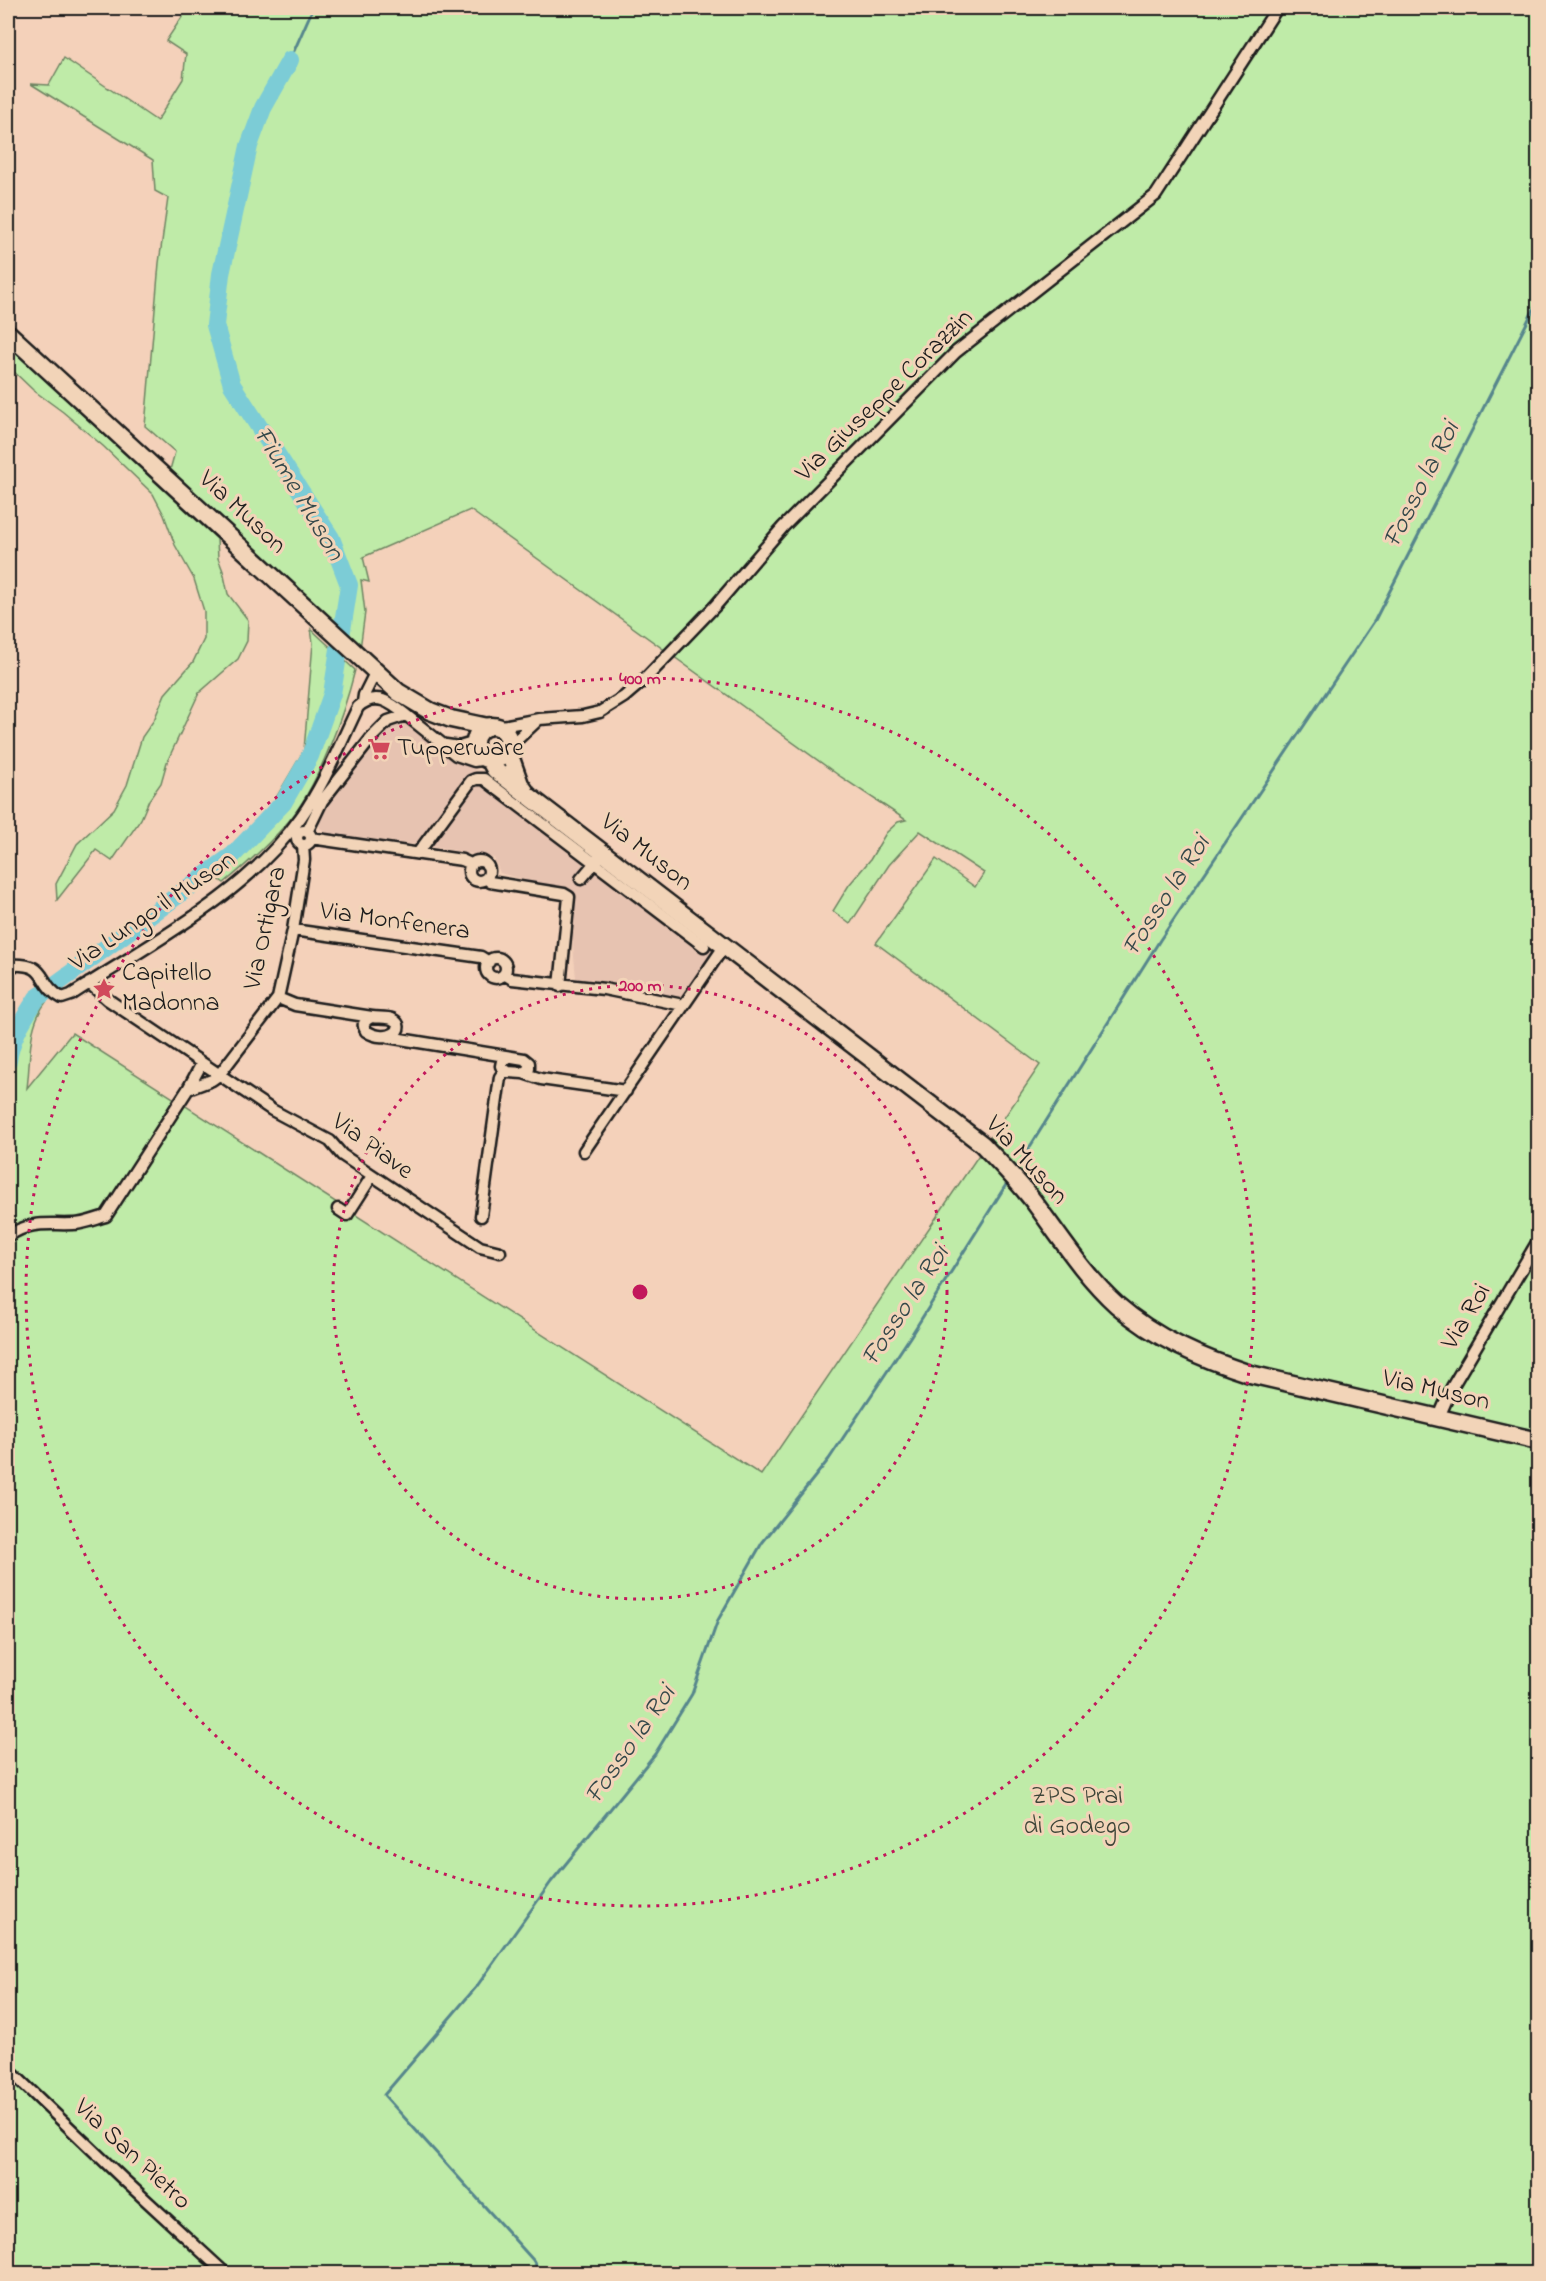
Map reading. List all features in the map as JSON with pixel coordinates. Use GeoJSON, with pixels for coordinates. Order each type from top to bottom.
{"type":"FeatureCollection","features":[{"type":"Feature","properties":{"kind":"main road","name":"Via Muson"},"geometry":{"type":"LineString","coordinates":[[8,333],[398,692],[416,704],[451,719],[493,727],[506,734],[508,748],[520,784],[527,794]]}},
{"type":"Feature","properties":{"kind":"main road","name":"Via Muson"},"geometry":{"type":"LineString","coordinates":[[451,719],[476,741],[477,751],[488,759],[495,770],[527,794],[599,858],[681,920],[725,945],[982,1144],[1013,1177],[1102,1290],[1137,1321],[1181,1348],[1208,1361],[1250,1374],[1539,1441]]}},
{"type":"Feature","properties":{"kind":"main road"},"geometry":{"type":"LineString","coordinates":[[476,741],[480,732],[493,727]]}},
{"type":"Feature","properties":{"kind":"main road"},"geometry":{"type":"LineString","coordinates":[[488,759],[500,758],[508,748]]}},
{"type":"Feature","properties":{"kind":"street","name":"Via Giuseppe Corazzin"},"geometry":{"type":"LineString","coordinates":[[493,727],[600,712],[624,697],[645,679],[716,605],[783,527],[956,352],[1156,195],[1277,8]]}},
{"type":"Feature","properties":{"kind":"street","name":"Via Lungo il Muson"},"geometry":{"type":"LineString","coordinates":[[8,965],[27,965],[38,970],[57,995],[62,998],[71,995],[202,910],[236,885],[268,857],[302,816],[317,793],[376,671]]}},
{"type":"Feature","properties":{"kind":"street"},"geometry":{"type":"LineString","coordinates":[[363,702],[383,699],[446,745],[456,755],[474,761],[488,759]]}},
{"type":"Feature","properties":{"kind":"street"},"geometry":{"type":"LineString","coordinates":[[307,838],[322,801],[373,736],[388,721],[406,715]]}},
{"type":"Feature","properties":{"kind":"street"},"geometry":{"type":"LineString","coordinates":[[508,748],[539,719]]}},
{"type":"Feature","properties":{"kind":"street"},"geometry":{"type":"LineString","coordinates":[[446,745],[459,747],[476,741]]}},
{"type":"Feature","properties":{"kind":"street"},"geometry":{"type":"LineString","coordinates":[[418,853],[471,781],[483,779],[599,858],[568,895],[570,901],[560,986]]}},
{"type":"Feature","properties":{"kind":"street","name":"Via Ortigara"},"geometry":{"type":"LineString","coordinates":[[219,1075],[278,998],[293,930],[307,838],[418,853],[462,860],[471,864],[477,861],[484,862],[488,867],[487,877],[490,882],[568,895]]}},
{"type":"Feature","properties":{"kind":"street"},"geometry":{"type":"LineString","coordinates":[[681,920],[704,946]]}},
{"type":"Feature","properties":{"kind":"street","name":"Via Monfenera"},"geometry":{"type":"LineString","coordinates":[[293,930],[481,957],[489,962],[486,969],[488,975],[498,979],[504,975],[512,979],[560,986],[604,989],[683,1005]]}},
{"type":"Feature","properties":{"kind":"street"},"geometry":{"type":"LineString","coordinates":[[584,1151],[725,945]]}},
{"type":"Feature","properties":{"kind":"street","name":"Via Piave"},"geometry":{"type":"LineString","coordinates":[[89,983],[106,999],[272,1110],[330,1141],[342,1155],[480,1247],[500,1252]]}},
{"type":"Feature","properties":{"kind":"street"},"geometry":{"type":"LineString","coordinates":[[278,998],[295,1005],[357,1014],[368,1020],[392,1019],[405,1039]]}},
{"type":"Feature","properties":{"kind":"street"},"geometry":{"type":"LineString","coordinates":[[368,1020],[366,1031],[370,1034],[405,1039],[503,1061],[524,1059],[529,1063],[526,1071],[541,1078],[626,1091]]}},
{"type":"Feature","properties":{"kind":"street"},"geometry":{"type":"LineString","coordinates":[[388,1037],[395,1034],[398,1029]]}},
{"type":"Feature","properties":{"kind":"street"},"geometry":{"type":"LineString","coordinates":[[481,1216],[503,1061]]}},
{"type":"Feature","properties":{"kind":"street"},"geometry":{"type":"LineString","coordinates":[[8,1236],[19,1228],[35,1223],[76,1224],[106,1216],[202,1063]]}},
{"type":"Feature","properties":{"kind":"street"},"geometry":{"type":"LineString","coordinates":[[187,1090],[219,1075]]}},
{"type":"Feature","properties":{"kind":"street"},"geometry":{"type":"LineString","coordinates":[[338,1209],[347,1215],[372,1176]]}},
{"type":"Feature","properties":{"kind":"street","name":"Via Roi"},"geometry":{"type":"LineString","coordinates":[[1439,1417],[1452,1387],[1539,1241]]}},
{"type":"Feature","properties":{"kind":"street","name":"Via San Pietro"},"geometry":{"type":"LineString","coordinates":[[8,2069],[123,2180],[226,2274]]}},
{"type":"Feature","properties":{"kind":"shaded area"},"geometry":{"type":"Polygon","coordinates":[[[395,721],[410,721],[714,952],[684,1007],[576,978],[568,892],[500,873],[494,858],[435,847],[329,834],[320,828],[318,816],[339,784],[379,733],[395,721]]]}},
{"type":"Feature","properties":{"kind":"green space","name":"ZPS Prai di Godego"},"geometry":{"type":"Polygon","coordinates":[[[188,8],[1538,8],[1538,2273],[8,2273],[8,1041],[15,1032],[27,1004],[36,992],[39,989],[46,1002],[33,1033],[27,1088],[72,1033],[761,1475],[1040,1065],[876,943],[936,859],[975,887],[984,873],[920,831],[889,865],[850,924],[833,911],[849,885],[870,860],[886,833],[898,822],[906,820],[841,777],[470,510],[363,557],[369,582],[361,580],[365,612],[360,649],[170,470],[175,452],[145,426],[159,263],[168,198],[155,191],[153,160],[31,84],[49,85],[64,58],[157,121],[183,79],[186,54],[166,41],[188,8]]]}},
{"type":"Feature","properties":{"kind":"green space"},"geometry":{"type":"Polygon","coordinates":[[[8,346],[217,539],[218,558],[228,594],[248,620],[247,641],[238,659],[199,693],[167,762],[161,783],[149,800],[141,819],[112,861],[96,850],[57,900],[56,884],[77,844],[114,809],[127,785],[142,737],[154,720],[165,694],[193,662],[204,639],[204,611],[194,579],[175,545],[153,494],[103,446],[33,390],[8,366],[8,346]]]}},
{"type":"Feature","properties":{"kind":"green space"},"geometry":{"type":"Polygon","coordinates":[[[311,629],[355,670],[344,707],[329,749],[310,790],[299,807],[273,838],[224,883],[209,872],[246,849],[304,750],[313,643],[311,629]]]}},
{"type":"Feature","properties":{"kind":"waterway"},"geometry":{"type":"LineString","coordinates":[[290,60],[313,8]]}},
{"type":"Feature","properties":{"kind":"waterway","name":"Fiume Muson"},"geometry":{"type":"LineString","coordinates":[[8,1061],[15,1036],[37,998],[233,855],[283,803],[310,756],[332,694],[349,585],[331,538],[232,385],[215,325],[221,274],[249,146],[263,108],[290,60]]}},
{"type":"Feature","properties":{"kind":"waterway","name":"Fosso la Roi"},"geometry":{"type":"LineString","coordinates":[[1014,1172],[1160,940],[1375,620],[1538,301]]}},
{"type":"Feature","properties":{"kind":"waterway","name":"Fosso la Roi"},"geometry":{"type":"LineString","coordinates":[[541,2274],[533,2260],[384,2095],[477,1986],[551,1882],[655,1754],[692,1694],[718,1620],[762,1543],[829,1459],[910,1337],[1009,1180]]}},
{"type":"Feature","properties":{"kind":"place","name":"Tupperware"},"geometry":{"type":"Point","coordinates":[379,749]}},
{"type":"Feature","properties":{"kind":"place","name":"Capitello Madonna"},"geometry":{"type":"Point","coordinates":[104,989]}}]}
